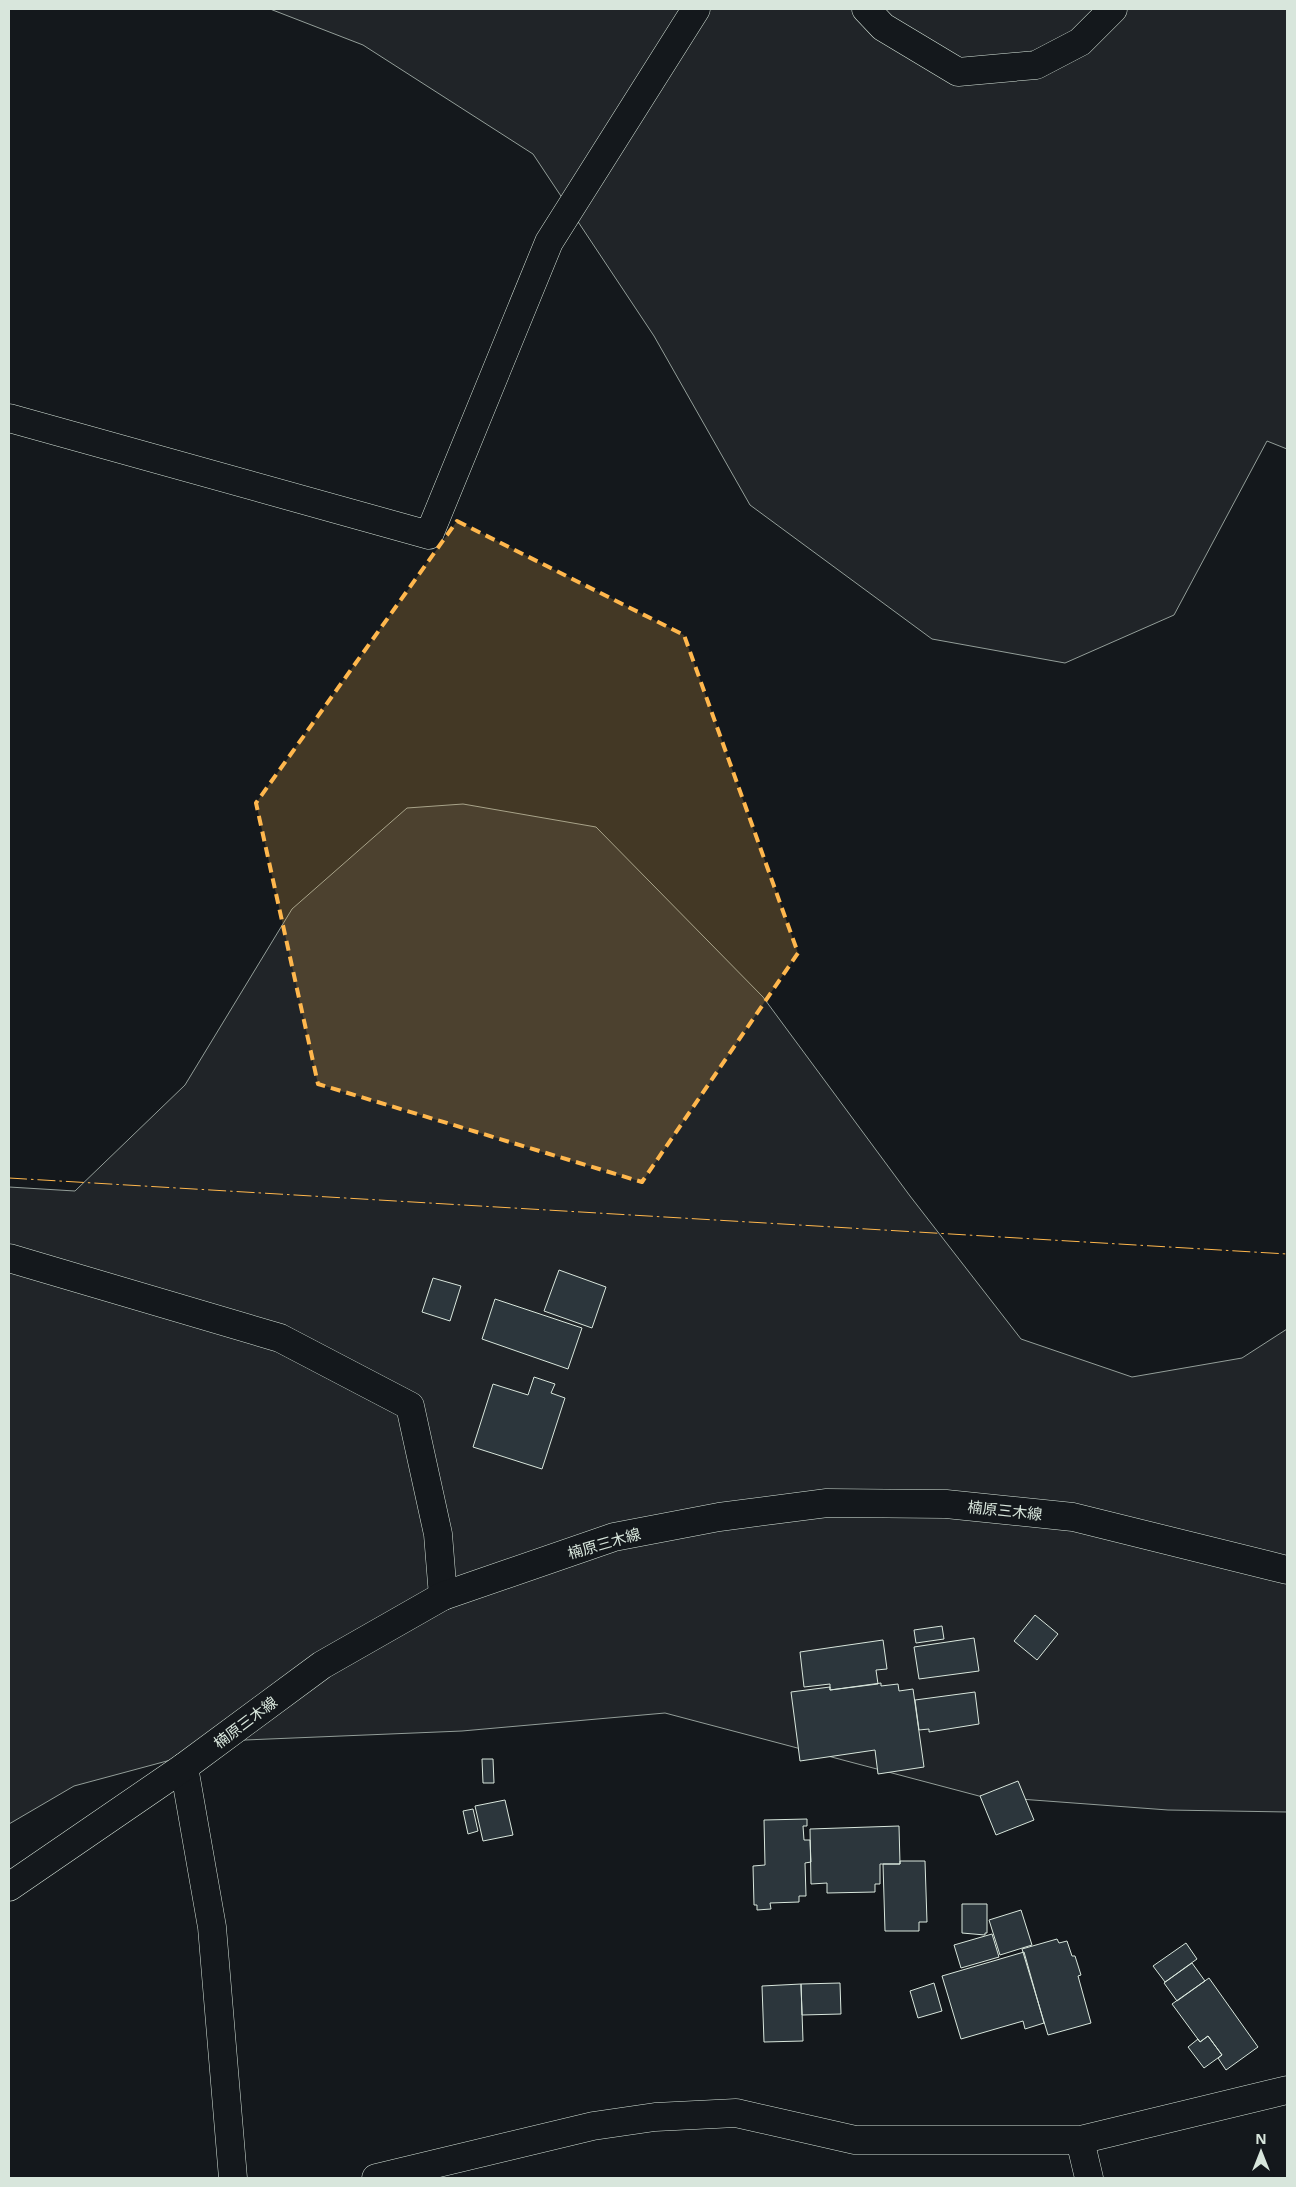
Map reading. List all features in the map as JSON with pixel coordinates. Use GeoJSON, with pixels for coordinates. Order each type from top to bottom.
{"type":"FeatureCollection","features":[{"type":"Feature","properties":{"kind":"street"},"geometry":{"type":"LineString","coordinates":[[9,418],[429,535],[549,242],[696,9]]}},
{"type":"Feature","properties":{"kind":"street"},"geometry":{"type":"LineString","coordinates":[[866,9],[883,27],[958,72],[1036,65],[1080,42],[1113,9]]}},
{"type":"Feature","properties":{"kind":"street"},"geometry":{"type":"LineString","coordinates":[[9,1258],[280,1338],[410,1406],[438,1534],[443,1596]]}},
{"type":"Feature","properties":{"kind":"street","name":"楠原三木線"},"geometry":{"type":"LineString","coordinates":[[9,1888],[184,1767],[322,1665],[443,1596],[614,1536],[719,1517],[827,1503],[946,1504],[1073,1517],[1287,1570]]}},
{"type":"Feature","properties":{"kind":"street"},"geometry":{"type":"LineString","coordinates":[[184,1767],[212,1927],[233,2178]]}},
{"type":"Feature","properties":{"kind":"street"},"geometry":{"type":"LineString","coordinates":[[376,2178],[594,2126],[655,2117],[736,2113],[855,2140],[1080,2140],[1287,2090]]}},
{"type":"Feature","properties":{"kind":"street"},"geometry":{"type":"LineString","coordinates":[[1080,2140],[1089,2178]]}},
{"type":"Feature","properties":{"kind":"highlighted area"},"geometry":{"type":"Polygon","coordinates":[[[457,521],[684,635],[798,953],[642,1182],[318,1084],[256,803],[457,521]]]}},
{"type":"Feature","properties":{"kind":"shaded area"},"geometry":{"type":"Polygon","coordinates":[[[270,9],[1287,9],[1287,449],[1267,441],[1174,615],[1065,663],[932,639],[750,505],[654,336],[533,154],[363,45],[270,9]]]}},
{"type":"Feature","properties":{"kind":"shaded area"},"geometry":{"type":"Polygon","coordinates":[[[463,804],[596,827],[763,997],[910,1196],[1021,1339],[1132,1377],[1242,1358],[1287,1329],[1287,1812],[1168,1810],[979,1796],[665,1713],[462,1731],[245,1740],[74,1786],[9,1824],[9,1187],[75,1191],[185,1085],[292,909],[407,808],[463,804]]]}},
{"type":"Feature","properties":{"kind":"building"},"geometry":{"type":"Polygon","coordinates":[[[559,1270],[606,1287],[592,1328],[544,1311],[559,1270]]]}},
{"type":"Feature","properties":{"kind":"building"},"geometry":{"type":"Polygon","coordinates":[[[433,1278],[461,1286],[450,1321],[422,1312],[433,1278]]]}},
{"type":"Feature","properties":{"kind":"building"},"geometry":{"type":"Polygon","coordinates":[[[495,1299],[582,1328],[568,1369],[482,1339],[495,1299]]]}},
{"type":"Feature","properties":{"kind":"building"},"geometry":{"type":"Polygon","coordinates":[[[534,1377],[555,1384],[551,1393],[565,1398],[542,1469],[473,1447],[493,1384],[528,1395],[534,1377]]]}},
{"type":"Feature","properties":{"kind":"building"},"geometry":{"type":"Polygon","coordinates":[[[1035,1615],[1058,1634],[1037,1660],[1014,1641],[1035,1615]]]}},
{"type":"Feature","properties":{"kind":"building"},"geometry":{"type":"Polygon","coordinates":[[[942,1626],[944,1639],[916,1643],[914,1630],[942,1626]]]}},
{"type":"Feature","properties":{"kind":"building"},"geometry":{"type":"Polygon","coordinates":[[[974,1638],[979,1671],[919,1679],[914,1647],[974,1638]]]}},
{"type":"Feature","properties":{"kind":"building"},"geometry":{"type":"Polygon","coordinates":[[[883,1640],[887,1669],[876,1670],[878,1684],[830,1690],[830,1684],[804,1687],[800,1652],[883,1640]]]}},
{"type":"Feature","properties":{"kind":"building"},"geometry":{"type":"Polygon","coordinates":[[[881,1683],[881,1686],[898,1684],[899,1691],[913,1689],[924,1767],[878,1774],[875,1750],[800,1761],[791,1692],[830,1687],[830,1690],[881,1683]]]}},
{"type":"Feature","properties":{"kind":"building"},"geometry":{"type":"Polygon","coordinates":[[[975,1692],[979,1724],[929,1732],[929,1729],[919,1730],[915,1700],[975,1692]]]}},
{"type":"Feature","properties":{"kind":"building"},"geometry":{"type":"Polygon","coordinates":[[[482,1759],[493,1759],[494,1783],[483,1783],[482,1759]]]}},
{"type":"Feature","properties":{"kind":"building"},"geometry":{"type":"Polygon","coordinates":[[[1018,1781],[1034,1820],[996,1835],[980,1796],[1018,1781]]]}},
{"type":"Feature","properties":{"kind":"building"},"geometry":{"type":"Polygon","coordinates":[[[505,1800],[513,1835],[483,1841],[475,1806],[505,1800]]]}},
{"type":"Feature","properties":{"kind":"building"},"geometry":{"type":"Polygon","coordinates":[[[473,1809],[478,1831],[468,1834],[463,1811],[473,1809]]]}},
{"type":"Feature","properties":{"kind":"building"},"geometry":{"type":"Polygon","coordinates":[[[807,1819],[807,1826],[803,1826],[804,1840],[810,1840],[811,1862],[805,1863],[806,1896],[799,1896],[799,1902],[770,1903],[771,1909],[757,1910],[757,1905],[754,1905],[753,1866],[765,1865],[764,1820],[807,1819]]]}},
{"type":"Feature","properties":{"kind":"building"},"geometry":{"type":"Polygon","coordinates":[[[899,1826],[900,1864],[880,1864],[880,1884],[875,1884],[875,1892],[827,1893],[827,1883],[811,1884],[810,1829],[899,1826]]]}},
{"type":"Feature","properties":{"kind":"building"},"geometry":{"type":"Polygon","coordinates":[[[900,1861],[925,1861],[927,1922],[919,1922],[919,1931],[885,1931],[883,1864],[900,1864],[900,1861]]]}},
{"type":"Feature","properties":{"kind":"building"},"geometry":{"type":"Polygon","coordinates":[[[962,1904],[987,1904],[987,1933],[985,1935],[962,1933],[962,1904]]]}},
{"type":"Feature","properties":{"kind":"building"},"geometry":{"type":"Polygon","coordinates":[[[1021,1910],[1032,1945],[1000,1955],[989,1920],[1021,1910]]]}},
{"type":"Feature","properties":{"kind":"building"},"geometry":{"type":"Polygon","coordinates":[[[992,1934],[999,1957],[961,1968],[954,1945],[992,1934]]]}},
{"type":"Feature","properties":{"kind":"building"},"geometry":{"type":"Polygon","coordinates":[[[1057,1939],[1059,1943],[1067,1941],[1072,1956],[1075,1956],[1081,1975],[1078,1976],[1091,2023],[1048,2035],[1022,1949],[1057,1939]]]}},
{"type":"Feature","properties":{"kind":"building"},"geometry":{"type":"Polygon","coordinates":[[[1186,1943],[1197,1959],[1165,1982],[1153,1966],[1186,1943]]]}},
{"type":"Feature","properties":{"kind":"building"},"geometry":{"type":"Polygon","coordinates":[[[1024,1952],[1044,2023],[1025,2029],[1023,2021],[961,2039],[942,1976],[1024,1952]]]}},
{"type":"Feature","properties":{"kind":"building"},"geometry":{"type":"Polygon","coordinates":[[[1192,1963],[1205,1981],[1177,2001],[1164,1983],[1192,1963]]]}},
{"type":"Feature","properties":{"kind":"building"},"geometry":{"type":"Polygon","coordinates":[[[1209,1978],[1258,2047],[1226,2070],[1218,2058],[1222,2055],[1208,2036],[1200,2042],[1172,2004],[1209,1978]]]}},
{"type":"Feature","properties":{"kind":"building"},"geometry":{"type":"Polygon","coordinates":[[[840,1983],[841,2014],[802,2015],[801,1984],[840,1983]]]}},
{"type":"Feature","properties":{"kind":"building"},"geometry":{"type":"Polygon","coordinates":[[[934,1983],[942,2011],[918,2018],[910,1991],[934,1983]]]}},
{"type":"Feature","properties":{"kind":"building"},"geometry":{"type":"Polygon","coordinates":[[[801,1984],[803,2041],[764,2042],[762,1986],[801,1984]]]}},
{"type":"Feature","properties":{"kind":"building"},"geometry":{"type":"Polygon","coordinates":[[[1208,2036],[1222,2055],[1204,2068],[1188,2047],[1198,2039],[1200,2042],[1208,2036]]]}},
{"type":"Feature","properties":{"kind":"power"},"geometry":{"type":"LineString","coordinates":[[9,1178],[1287,1254]]}}]}
